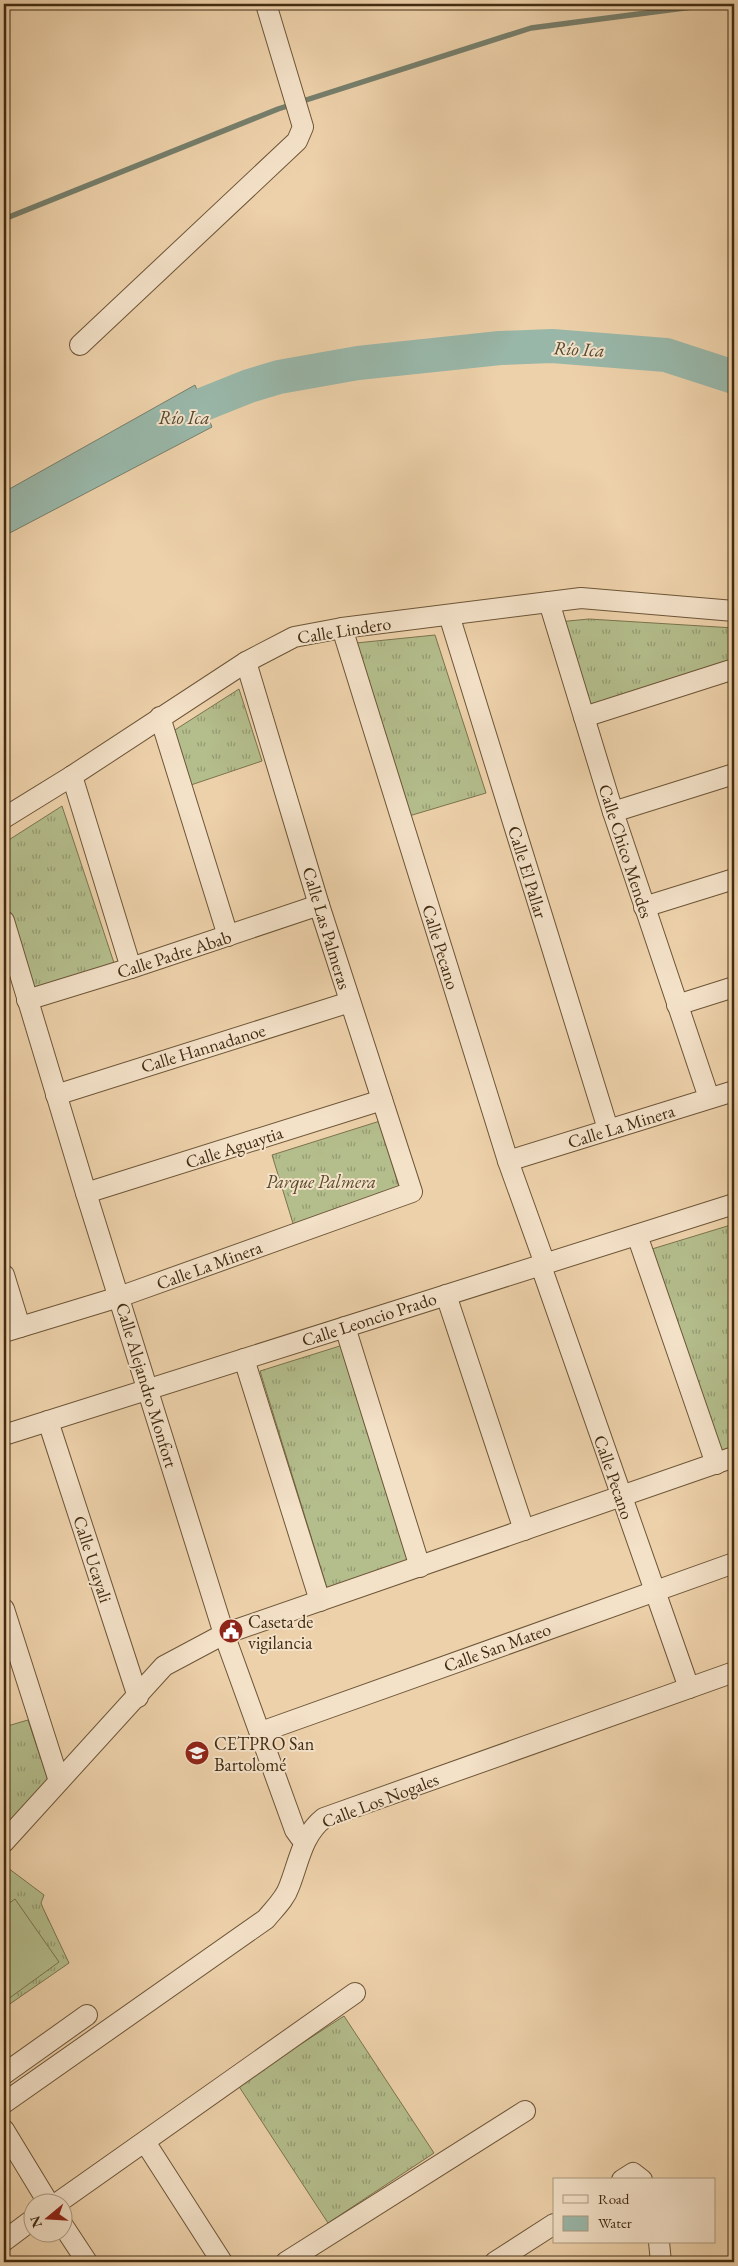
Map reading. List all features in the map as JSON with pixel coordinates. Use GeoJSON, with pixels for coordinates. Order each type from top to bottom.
{"type":"FeatureCollection","features":[{"type":"Feature","properties":{"kind":"street"},"geometry":{"type":"LineString","coordinates":[[80,345],[297,141],[303,127],[266,4]]}},
{"type":"Feature","properties":{"kind":"street","name":"Calle Lindero"},"geometry":{"type":"LineString","coordinates":[[4,818],[72,776],[246,662],[289,639],[342,628],[590,598],[734,611]]}},
{"type":"Feature","properties":{"kind":"street","name":"Calle Chico Mendes"},"geometry":{"type":"LineString","coordinates":[[549,602],[613,812],[709,1098]]}},
{"type":"Feature","properties":{"kind":"street","name":"Calle El Pallar"},"geometry":{"type":"LineString","coordinates":[[449,615],[608,1129]]}},
{"type":"Feature","properties":{"kind":"street","name":"Calle Pecano"},"geometry":{"type":"LineString","coordinates":[[342,628],[508,1161],[621,1497],[689,1688]]}},
{"type":"Feature","properties":{"kind":"street","name":"Calle Las Palmeras"},"geometry":{"type":"LineString","coordinates":[[246,662],[319,905],[412,1192]]}},
{"type":"Feature","properties":{"kind":"street"},"geometry":{"type":"LineString","coordinates":[[584,717],[734,669]]}},
{"type":"Feature","properties":{"kind":"street"},"geometry":{"type":"LineString","coordinates":[[160,718],[228,936]]}},
{"type":"Feature","properties":{"kind":"street"},"geometry":{"type":"LineString","coordinates":[[613,812],[734,774]]}},
{"type":"Feature","properties":{"kind":"street"},"geometry":{"type":"LineString","coordinates":[[72,776],[131,968]]}},
{"type":"Feature","properties":{"kind":"street"},"geometry":{"type":"LineString","coordinates":[[644,907],[734,879]]}},
{"type":"Feature","properties":{"kind":"street","name":"Calle Padre Abab"},"geometry":{"type":"LineString","coordinates":[[27,1000],[131,968],[319,905]]}},
{"type":"Feature","properties":{"kind":"street","name":"Calle Alejandro Monfort"},"geometry":{"type":"LineString","coordinates":[[4,921],[86,1193],[224,1634],[295,1830],[300,1837],[308,1837]]}},
{"type":"Feature","properties":{"kind":"street"},"geometry":{"type":"LineString","coordinates":[[677,1005],[734,987]]}},
{"type":"Feature","properties":{"kind":"street","name":"Calle Hannadanoe"},"geometry":{"type":"LineString","coordinates":[[56,1095],[350,1002]]}},
{"type":"Feature","properties":{"kind":"street","name":"Calle La Minera"},"geometry":{"type":"LineString","coordinates":[[508,1161],[734,1091]]}},
{"type":"Feature","properties":{"kind":"street","name":"Calle Aguaytia"},"geometry":{"type":"LineString","coordinates":[[86,1193],[382,1100]]}},
{"type":"Feature","properties":{"kind":"street","name":"Calle La Minera"},"geometry":{"type":"LineString","coordinates":[[12,1329],[119,1297],[412,1192]]}},
{"type":"Feature","properties":{"kind":"street","name":"Calle Leoncio Prado"},"geometry":{"type":"LineString","coordinates":[[4,1435],[734,1204]]}},
{"type":"Feature","properties":{"kind":"street"},"geometry":{"type":"LineString","coordinates":[[637,1235],[716,1464]]}},
{"type":"Feature","properties":{"kind":"street"},"geometry":{"type":"LineString","coordinates":[[4,1275],[12,1329]]}},
{"type":"Feature","properties":{"kind":"street"},"geometry":{"type":"LineString","coordinates":[[446,1295],[524,1530]]}},
{"type":"Feature","properties":{"kind":"street"},"geometry":{"type":"LineString","coordinates":[[345,1327],[420,1567]]}},
{"type":"Feature","properties":{"kind":"street"},"geometry":{"type":"LineString","coordinates":[[244,1359],[320,1601]]}},
{"type":"Feature","properties":{"kind":"street","name":"Calle Ucayali"},"geometry":{"type":"LineString","coordinates":[[48,1421],[138,1697]]}},
{"type":"Feature","properties":{"kind":"street"},"geometry":{"type":"LineString","coordinates":[[4,1842],[138,1697],[164,1666],[224,1634],[734,1457]]}},
{"type":"Feature","properties":{"kind":"street","name":"Calle San Mateo"},"geometry":{"type":"LineString","coordinates":[[261,1732],[734,1563]]}},
{"type":"Feature","properties":{"kind":"street"},"geometry":{"type":"LineString","coordinates":[[4,1609],[59,1781]]}},
{"type":"Feature","properties":{"kind":"street","name":"Calle Los Nogales"},"geometry":{"type":"LineString","coordinates":[[4,2103],[266,1919],[289,1889],[308,1837],[315,1825],[324,1818],[734,1672]]}},
{"type":"Feature","properties":{"kind":"street"},"geometry":{"type":"LineString","coordinates":[[70,2194],[355,1993]]}},
{"type":"Feature","properties":{"kind":"street"},"geometry":{"type":"LineString","coordinates":[[4,2074],[87,2014]]}},
{"type":"Feature","properties":{"kind":"street"},"geometry":{"type":"LineString","coordinates":[[286,2262],[525,2111]]}},
{"type":"Feature","properties":{"kind":"street"},"geometry":{"type":"LineString","coordinates":[[4,2130],[43,2194]]}},
{"type":"Feature","properties":{"kind":"street"},"geometry":{"type":"LineString","coordinates":[[145,2142],[222,2262]]}},
{"type":"Feature","properties":{"kind":"street"},"geometry":{"type":"LineString","coordinates":[[625,2178],[633,2173],[639,2178]]}},
{"type":"Feature","properties":{"kind":"street"},"geometry":{"type":"LineString","coordinates":[[495,2262],[553,2225]]}},
{"type":"Feature","properties":{"kind":"street"},"geometry":{"type":"LineString","coordinates":[[4,2241],[22,2228]]}},
{"type":"Feature","properties":{"kind":"street"},"geometry":{"type":"LineString","coordinates":[[72,2239],[87,2262]]}},
{"type":"Feature","properties":{"kind":"street"},"geometry":{"type":"LineString","coordinates":[[659,2244],[662,2262]]}},
{"type":"Feature","properties":{"kind":"green space"},"geometry":{"type":"Polygon","coordinates":[[[589,619],[734,628],[734,667],[588,713],[558,622],[589,619]]]}},
{"type":"Feature","properties":{"kind":"green space"},"geometry":{"type":"Polygon","coordinates":[[[435,635],[486,793],[409,816],[356,643],[435,635]]]}},
{"type":"Feature","properties":{"kind":"green space"},"geometry":{"type":"Polygon","coordinates":[[[239,689],[262,761],[185,787],[167,735],[239,689]]]}},
{"type":"Feature","properties":{"kind":"green space"},"geometry":{"type":"Polygon","coordinates":[[[62,806],[116,969],[32,995],[4,908],[4,843],[62,806]]]}},
{"type":"Feature","properties":{"kind":"green space","name":"Parque Palmera"},"geometry":{"type":"Polygon","coordinates":[[[380,1121],[402,1197],[295,1230],[272,1155],[380,1121]]]}},
{"type":"Feature","properties":{"kind":"green space"},"geometry":{"type":"Polygon","coordinates":[[[734,1224],[734,1455],[721,1460],[652,1249],[734,1224]]]}},
{"type":"Feature","properties":{"kind":"green space"},"geometry":{"type":"Polygon","coordinates":[[[343,1345],[413,1567],[330,1598],[260,1371],[343,1345]]]}},
{"type":"Feature","properties":{"kind":"green space"},"geometry":{"type":"Polygon","coordinates":[[[28,1720],[48,1780],[4,1829],[4,1727],[28,1720]]]}},
{"type":"Feature","properties":{"kind":"green space"},"geometry":{"type":"Polygon","coordinates":[[[4,1865],[44,1895],[41,1903],[69,1963],[4,2008],[4,1865]]]}},
{"type":"Feature","properties":{"kind":"green space"},"geometry":{"type":"Polygon","coordinates":[[[15,1899],[59,1962],[4,2002],[4,1907],[15,1899]]]}},
{"type":"Feature","properties":{"kind":"green space"},"geometry":{"type":"Polygon","coordinates":[[[344,2016],[434,2153],[328,2223],[238,2085],[344,2016]]]}},
{"type":"Feature","properties":{"kind":"water","name":"Río Ica"},"geometry":{"type":"Polygon","coordinates":[[[195,385],[212,427],[4,536],[4,492],[195,385]]]}},
{"type":"Feature","properties":{"kind":"waterway"},"geometry":{"type":"LineString","coordinates":[[4,219],[278,109],[531,28],[715,4]]}},
{"type":"Feature","properties":{"kind":"waterway","name":"Río Ica"},"geometry":{"type":"LineString","coordinates":[[162,426],[199,406],[249,386],[279,377],[358,363],[500,348],[552,346],[666,355],[734,377]]}},
{"type":"Feature","properties":{"kind":"place","name":"Caseta de vigilancia"},"geometry":{"type":"Point","coordinates":[231,1631]}},
{"type":"Feature","properties":{"kind":"place","name":"CETPRO San Bartolomé"},"geometry":{"type":"Point","coordinates":[197,1753]}}]}
